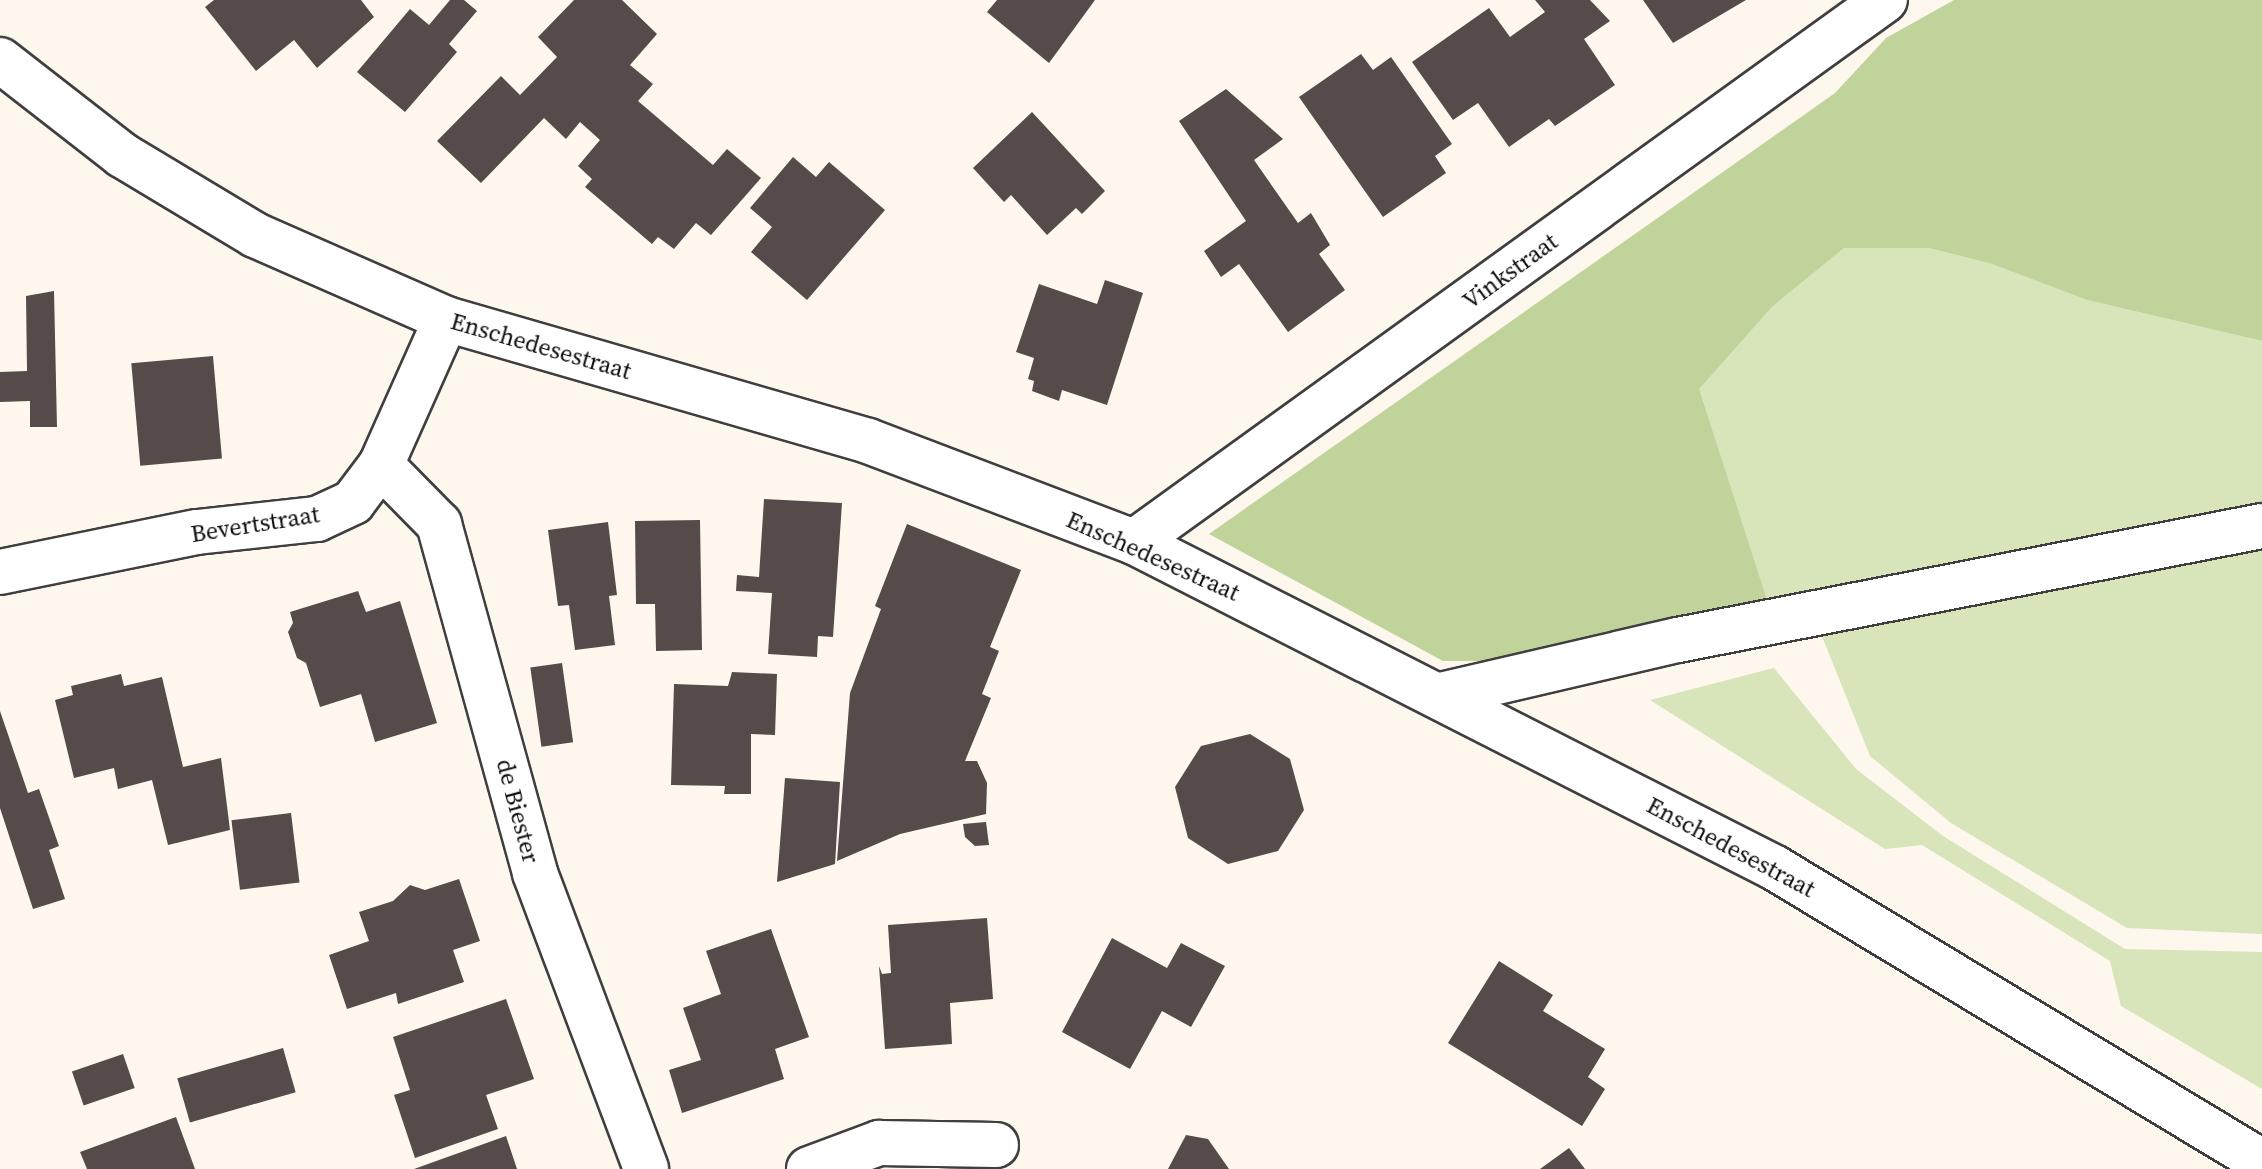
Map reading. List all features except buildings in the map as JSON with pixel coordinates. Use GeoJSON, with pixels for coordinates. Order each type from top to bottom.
{"type":"FeatureCollection","features":[{"type":"Feature","properties":{"kind":"street","name":"Vinkstraat"},"geometry":{"type":"LineString","coordinates":[[1134,542],[1885,0]]}},
{"type":"Feature","properties":{"kind":"street","name":"Enschedesestraat"},"geometry":{"type":"LineString","coordinates":[[0,60],[122,155],[255,235],[446,319],[868,441],[1134,542],[1441,695],[1775,868],[2262,1162]]}},
{"type":"Feature","properties":{"kind":"street","name":"Bevertstraat"},"geometry":{"type":"LineString","coordinates":[[0,572],[197,532],[317,519],[353,502],[381,465],[446,319]]}},
{"type":"Feature","properties":{"kind":"street","name":"de Biester"},"geometry":{"type":"LineString","coordinates":[[381,465],[439,524],[535,873],[646,1169]]}},
{"type":"Feature","properties":{"kind":"street"},"geometry":{"type":"LineString","coordinates":[[1441,695],[1678,640],[2262,526]]}},
{"type":"Feature","properties":{"kind":"street"},"geometry":{"type":"LineString","coordinates":[[809,1169],[879,1143],[996,1145]]}},
{"type":"Feature","properties":{"kind":"green space"},"geometry":{"type":"Polygon","coordinates":[[[1954,0],[2262,0],[2262,341],[2087,300],[1992,264],[1929,248],[1844,248],[1772,307],[1699,389],[1770,609],[1490,661],[1443,661],[1209,534],[1835,93],[1886,38],[1954,0]]]}},
{"type":"Feature","properties":{"kind":"green space"},"geometry":{"type":"Polygon","coordinates":[[[1844,248],[1929,248],[1992,264],[2087,300],[2262,341],[2262,515],[1770,609],[1698,389],[1772,307],[1844,248]]]}},
{"type":"Feature","properties":{"kind":"green space"},"geometry":{"type":"Polygon","coordinates":[[[2262,539],[2262,934],[2127,928],[1951,823],[1870,756],[1817,624],[2262,539]]]}},
{"type":"Feature","properties":{"kind":"green space"},"geometry":{"type":"Polygon","coordinates":[[[1774,668],[1856,769],[1943,836],[2125,949],[2262,952],[2262,1089],[2121,1006],[2110,961],[1922,845],[1885,849],[1650,700],[1774,668]]]}}]}
